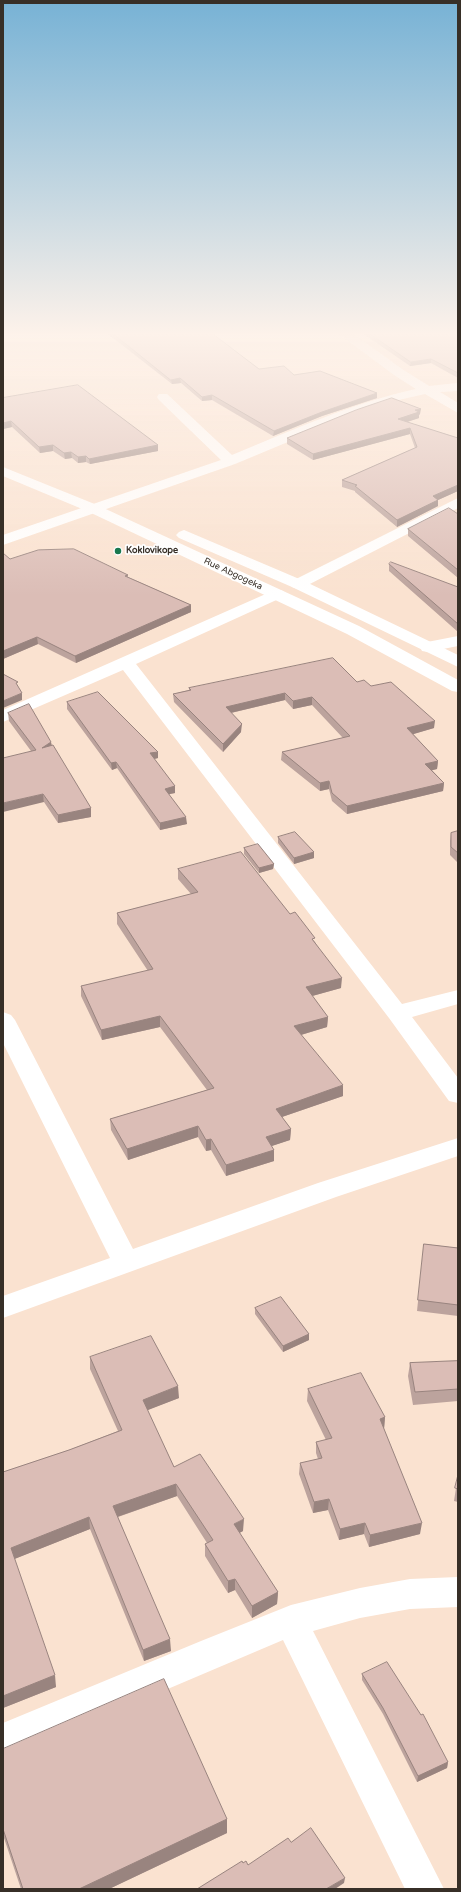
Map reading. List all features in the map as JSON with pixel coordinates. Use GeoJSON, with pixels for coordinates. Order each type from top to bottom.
{"type":"FeatureCollection","features":[{"type":"Feature","properties":{"kind":"street"},"geometry":{"type":"LineString","coordinates":[[186,419],[230,461]]}},
{"type":"Feature","properties":{"kind":"street"},"geometry":{"type":"LineString","coordinates":[[3,540],[108,502],[230,461],[330,419]]}},
{"type":"Feature","properties":{"kind":"street","name":"Rue Abgogeka"},"geometry":{"type":"LineString","coordinates":[[3,455],[298,584],[458,662]]}},
{"type":"Feature","properties":{"kind":"street","name":"Rue Abgogeka"},"geometry":{"type":"LineString","coordinates":[[3,471],[92,508],[353,630],[458,687]]}},
{"type":"Feature","properties":{"kind":"street"},"geometry":{"type":"LineString","coordinates":[[298,584],[458,502]]}},
{"type":"Feature","properties":{"kind":"street"},"geometry":{"type":"LineString","coordinates":[[3,717],[277,594]]}},
{"type":"Feature","properties":{"kind":"street"},"geometry":{"type":"LineString","coordinates":[[428,647],[458,641]]}},
{"type":"Feature","properties":{"kind":"street"},"geometry":{"type":"LineString","coordinates":[[126,662],[398,1013],[458,1095]]}},
{"type":"Feature","properties":{"kind":"street"},"geometry":{"type":"LineString","coordinates":[[398,1013],[458,996]]}},
{"type":"Feature","properties":{"kind":"street"},"geometry":{"type":"LineString","coordinates":[[3,1020],[126,1263]]}},
{"type":"Feature","properties":{"kind":"street"},"geometry":{"type":"LineString","coordinates":[[3,1307],[327,1190],[458,1147]]}},
{"type":"Feature","properties":{"kind":"street"},"geometry":{"type":"LineString","coordinates":[[3,1741],[213,1652],[291,1621],[360,1603],[410,1594],[458,1592]]}},
{"type":"Feature","properties":{"kind":"street"},"geometry":{"type":"LineString","coordinates":[[291,1621],[425,1889]]}},
{"type":"Feature","properties":{"kind":"building"},"geometry":{"type":"Polygon","coordinates":[[[3,419],[124,419],[158,445],[89,459],[86,456],[78,457],[71,452],[64,453],[53,445],[39,447],[11,421],[3,423],[3,419]]]}},
{"type":"Feature","properties":{"kind":"building"},"geometry":{"type":"Polygon","coordinates":[[[254,419],[304,419],[274,431],[254,419]]]}},
{"type":"Feature","properties":{"kind":"building"},"geometry":{"type":"Polygon","coordinates":[[[333,419],[399,419],[458,438],[458,485],[433,496],[438,500],[397,520],[355,486],[357,485],[342,480],[417,447],[410,428],[313,454],[287,438],[333,419]]]}},
{"type":"Feature","properties":{"kind":"building"},"geometry":{"type":"Polygon","coordinates":[[[449,508],[458,514],[458,570],[408,529],[449,508]]]}},
{"type":"Feature","properties":{"kind":"building"},"geometry":{"type":"Polygon","coordinates":[[[74,549],[128,575],[125,576],[191,605],[75,656],[37,637],[3,651],[3,553],[10,559],[38,550],[74,549]]]}},
{"type":"Feature","properties":{"kind":"building"},"geometry":{"type":"Polygon","coordinates":[[[391,562],[458,587],[458,624],[389,564],[391,562]]]}},
{"type":"Feature","properties":{"kind":"building"},"geometry":{"type":"Polygon","coordinates":[[[333,658],[357,682],[364,680],[371,686],[391,682],[435,721],[407,728],[438,761],[425,764],[444,783],[347,806],[332,793],[329,781],[320,783],[282,752],[350,736],[312,697],[293,701],[285,693],[226,707],[242,724],[223,744],[173,694],[191,690],[189,688],[333,658]]]}},
{"type":"Feature","properties":{"kind":"building"},"geometry":{"type":"Polygon","coordinates":[[[3,674],[18,682],[16,683],[22,693],[3,701],[3,674]]]}},
{"type":"Feature","properties":{"kind":"building"},"geometry":{"type":"Polygon","coordinates":[[[98,692],[158,752],[150,753],[175,786],[165,789],[186,817],[160,823],[116,762],[111,763],[67,702],[98,692]]]}},
{"type":"Feature","properties":{"kind":"building"},"geometry":{"type":"Polygon","coordinates":[[[29,704],[51,742],[42,748],[53,745],[91,808],[58,815],[43,794],[3,803],[3,758],[36,750],[8,713],[29,704]]]}},
{"type":"Feature","properties":{"kind":"building"},"geometry":{"type":"Polygon","coordinates":[[[458,831],[458,853],[451,847],[451,833],[458,831]]]}},
{"type":"Feature","properties":{"kind":"building"},"geometry":{"type":"Polygon","coordinates":[[[295,832],[314,852],[294,858],[278,837],[295,832]]]}},
{"type":"Feature","properties":{"kind":"building"},"geometry":{"type":"Polygon","coordinates":[[[258,844],[274,864],[259,868],[244,848],[258,844]]]}},
{"type":"Feature","properties":{"kind":"building"},"geometry":{"type":"Polygon","coordinates":[[[241,852],[290,914],[295,912],[315,938],[312,939],[342,978],[306,987],[328,1017],[294,1026],[343,1085],[276,1109],[291,1129],[266,1137],[274,1150],[226,1165],[211,1139],[206,1140],[198,1126],[127,1149],[110,1119],[214,1088],[160,1016],[101,1030],[81,986],[153,969],[117,913],[198,892],[178,869],[241,852]]]}},
{"type":"Feature","properties":{"kind":"building"},"geometry":{"type":"Polygon","coordinates":[[[424,1244],[458,1248],[458,1305],[418,1300],[424,1244]]]}},
{"type":"Feature","properties":{"kind":"building"},"geometry":{"type":"Polygon","coordinates":[[[281,1297],[309,1334],[283,1346],[255,1308],[281,1297]]]}},
{"type":"Feature","properties":{"kind":"building"},"geometry":{"type":"Polygon","coordinates":[[[151,1336],[178,1386],[143,1400],[174,1467],[200,1454],[244,1519],[234,1524],[278,1592],[252,1606],[235,1579],[228,1581],[205,1544],[213,1540],[176,1484],[113,1506],[170,1639],[143,1650],[89,1517],[11,1548],[55,1675],[3,1696],[3,1472],[69,1450],[122,1430],[90,1357],[151,1336]]]}},
{"type":"Feature","properties":{"kind":"building"},"geometry":{"type":"Polygon","coordinates":[[[458,1361],[458,1389],[415,1392],[410,1363],[458,1361]]]}},
{"type":"Feature","properties":{"kind":"building"},"geometry":{"type":"Polygon","coordinates":[[[361,1373],[385,1417],[380,1419],[422,1523],[370,1535],[365,1523],[340,1529],[329,1499],[314,1502],[300,1463],[322,1458],[316,1442],[332,1438],[308,1389],[361,1373]]]}},
{"type":"Feature","properties":{"kind":"building"},"geometry":{"type":"Polygon","coordinates":[[[458,1475],[458,1489],[455,1488],[458,1475]]]}},
{"type":"Feature","properties":{"kind":"building"},"geometry":{"type":"Polygon","coordinates":[[[387,1662],[421,1715],[423,1714],[448,1762],[418,1776],[383,1708],[362,1674],[387,1662]]]}},
{"type":"Feature","properties":{"kind":"building"},"geometry":{"type":"Polygon","coordinates":[[[164,1679],[227,1819],[79,1889],[23,1889],[3,1829],[3,1749],[164,1679]]]}},
{"type":"Feature","properties":{"kind":"building"},"geometry":{"type":"Polygon","coordinates":[[[311,1828],[345,1878],[326,1889],[197,1889],[242,1861],[243,1863],[246,1861],[248,1865],[288,1838],[291,1842],[311,1828]]]}},
{"type":"Feature","properties":{"kind":"place","name":"Koklovikope"},"geometry":{"type":"Point","coordinates":[118,551]}}]}
